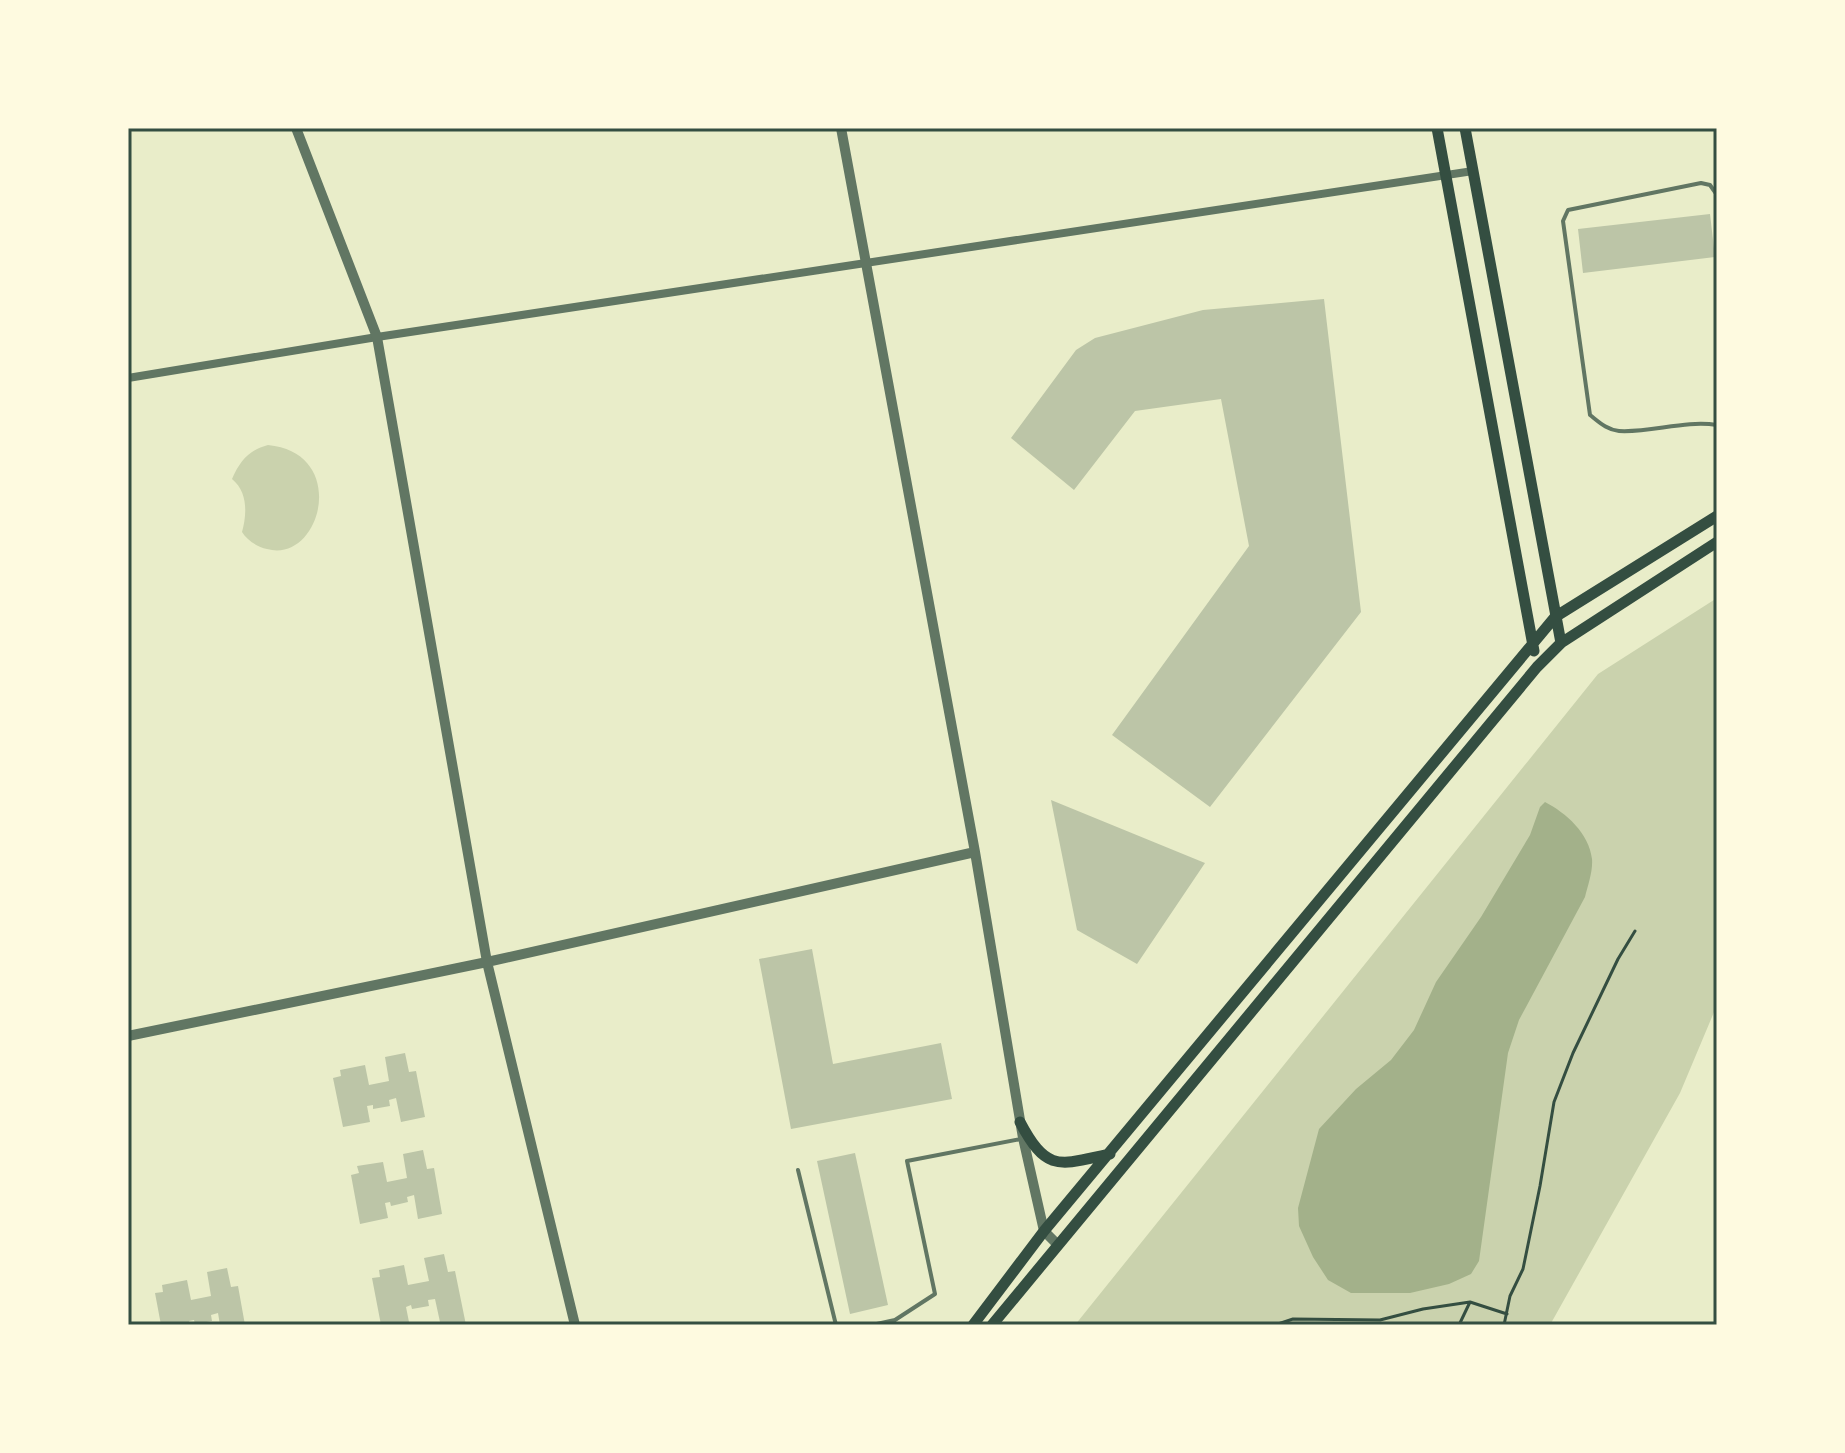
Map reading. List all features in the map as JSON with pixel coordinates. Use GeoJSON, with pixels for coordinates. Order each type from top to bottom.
{"type":"FeatureCollection","features":[{"type":"Feature","properties":{"kind":"main road"},"geometry":{"type":"LineString","coordinates":[[1437,128],[1537,667]]}},
{"type":"Feature","properties":{"kind":"main road"},"geometry":{"type":"LineString","coordinates":[[1465,128],[1561,643]]}},
{"type":"Feature","properties":{"kind":"main road"},"geometry":{"type":"LineString","coordinates":[[973,1325],[1044,1231],[1555,617],[1717,516]]}},
{"type":"Feature","properties":{"kind":"main road"},"geometry":{"type":"LineString","coordinates":[[992,1325],[1537,667],[1561,643],[1717,542]]}},
{"type":"Feature","properties":{"kind":"main road"},"geometry":{"type":"LineString","coordinates":[[1020,1122],[1033,1146],[1049,1161],[1061,1163],[1111,1153]]}},
{"type":"Feature","properties":{"kind":"street"},"geometry":{"type":"LineString","coordinates":[[296,128],[377,337],[487,962],[575,1325]]}},
{"type":"Feature","properties":{"kind":"street"},"geometry":{"type":"LineString","coordinates":[[841,128],[975,852],[1023,1138],[1044,1231],[1058,1245]]}},
{"type":"Feature","properties":{"kind":"street"},"geometry":{"type":"LineString","coordinates":[[128,378],[377,337],[1473,171]]}},
{"type":"Feature","properties":{"kind":"street"},"geometry":{"type":"LineString","coordinates":[[128,1036],[487,962],[975,852]]}},
{"type":"Feature","properties":{"kind":"lane"},"geometry":{"type":"LineString","coordinates":[[1717,195],[1710,185],[1701,183],[1568,210],[1563,221],[1590,415],[1603,426],[1618,431],[1702,423],[1717,425]]}},
{"type":"Feature","properties":{"kind":"lane"},"geometry":{"type":"LineString","coordinates":[[872,1325],[895,1320],[935,1294],[907,1161],[1023,1138]]}},
{"type":"Feature","properties":{"kind":"lane"},"geometry":{"type":"LineString","coordinates":[[798,1170],[836,1325]]}},
{"type":"Feature","properties":{"kind":"path"},"geometry":{"type":"LineString","coordinates":[[1504,1325],[1510,1296],[1523,1269],[1554,1102],[1573,1053],[1618,959],[1635,931]]}},
{"type":"Feature","properties":{"kind":"path"},"geometry":{"type":"LineString","coordinates":[[1275,1325],[1293,1319],[1380,1320],[1470,1302],[1507,1314]]}},
{"type":"Feature","properties":{"kind":"path"},"geometry":{"type":"LineString","coordinates":[[1459,1325],[1470,1302]]}},
{"type":"Feature","properties":{"kind":"shaded area"},"geometry":{"type":"Polygon","coordinates":[[[268,445],[294,452],[310,467],[318,485],[318,506],[313,525],[301,540],[286,549],[263,548],[244,535],[244,497],[232,479],[246,457],[268,445]]]}},
{"type":"Feature","properties":{"kind":"shaded area"},"geometry":{"type":"Polygon","coordinates":[[[1717,598],[1717,1005],[1680,1093],[1550,1325],[1075,1325],[1598,674],[1717,598]]]}},
{"type":"Feature","properties":{"kind":"shaded area"},"geometry":{"type":"Polygon","coordinates":[[[1545,802],[1561,812],[1581,832],[1590,850],[1592,868],[1585,897],[1519,1020],[1508,1053],[1479,1261],[1471,1274],[1449,1284],[1410,1293],[1351,1293],[1328,1280],[1299,1226],[1298,1208],[1319,1129],[1356,1089],[1391,1060],[1414,1030],[1436,982],[1481,917],[1530,835],[1540,807],[1545,802]]]}},
{"type":"Feature","properties":{"kind":"building"},"geometry":{"type":"Polygon","coordinates":[[[1710,214],[1715,257],[1583,273],[1578,229],[1710,214]]]}},
{"type":"Feature","properties":{"kind":"building"},"geometry":{"type":"Polygon","coordinates":[[[1324,299],[1361,612],[1210,807],[1112,735],[1249,546],[1221,399],[1135,411],[1074,490],[1011,438],[1076,350],[1095,338],[1203,310],[1324,299]]]}},
{"type":"Feature","properties":{"kind":"building"},"geometry":{"type":"Polygon","coordinates":[[[1051,800],[1205,863],[1137,964],[1077,930],[1051,800]]]}},
{"type":"Feature","properties":{"kind":"building"},"geometry":{"type":"Polygon","coordinates":[[[812,949],[833,1064],[941,1043],[952,1099],[791,1129],[759,959],[812,949]]]}},
{"type":"Feature","properties":{"kind":"building"},"geometry":{"type":"Polygon","coordinates":[[[405,1053],[409,1072],[416,1071],[425,1117],[401,1122],[396,1098],[389,1100],[390,1106],[373,1109],[373,1105],[367,1106],[370,1122],[343,1127],[333,1078],[341,1076],[340,1070],[365,1065],[369,1085],[389,1081],[385,1057],[405,1053]]]}},
{"type":"Feature","properties":{"kind":"building"},"geometry":{"type":"Polygon","coordinates":[[[423,1150],[427,1169],[434,1168],[442,1214],[418,1219],[414,1195],[407,1197],[408,1202],[391,1206],[390,1202],[385,1203],[388,1218],[360,1224],[351,1175],[359,1173],[357,1166],[383,1162],[387,1182],[407,1178],[403,1154],[423,1150]]]}},
{"type":"Feature","properties":{"kind":"building"},"geometry":{"type":"Polygon","coordinates":[[[855,1153],[888,1305],[850,1314],[817,1161],[855,1153]]]}},
{"type":"Feature","properties":{"kind":"building"},"geometry":{"type":"Polygon","coordinates":[[[444,1254],[448,1272],[455,1271],[466,1325],[434,1325],[440,1322],[435,1299],[428,1300],[429,1306],[406,1307],[409,1322],[381,1325],[372,1278],[380,1277],[379,1270],[404,1265],[408,1285],[429,1281],[424,1258],[444,1254]]]}},
{"type":"Feature","properties":{"kind":"building"},"geometry":{"type":"Polygon","coordinates":[[[227,1268],[231,1287],[238,1286],[245,1325],[220,1325],[218,1313],[211,1315],[212,1321],[195,1324],[194,1320],[189,1321],[190,1325],[161,1325],[155,1293],[163,1292],[162,1285],[187,1280],[191,1300],[211,1296],[207,1272],[227,1268]]]}}]}
